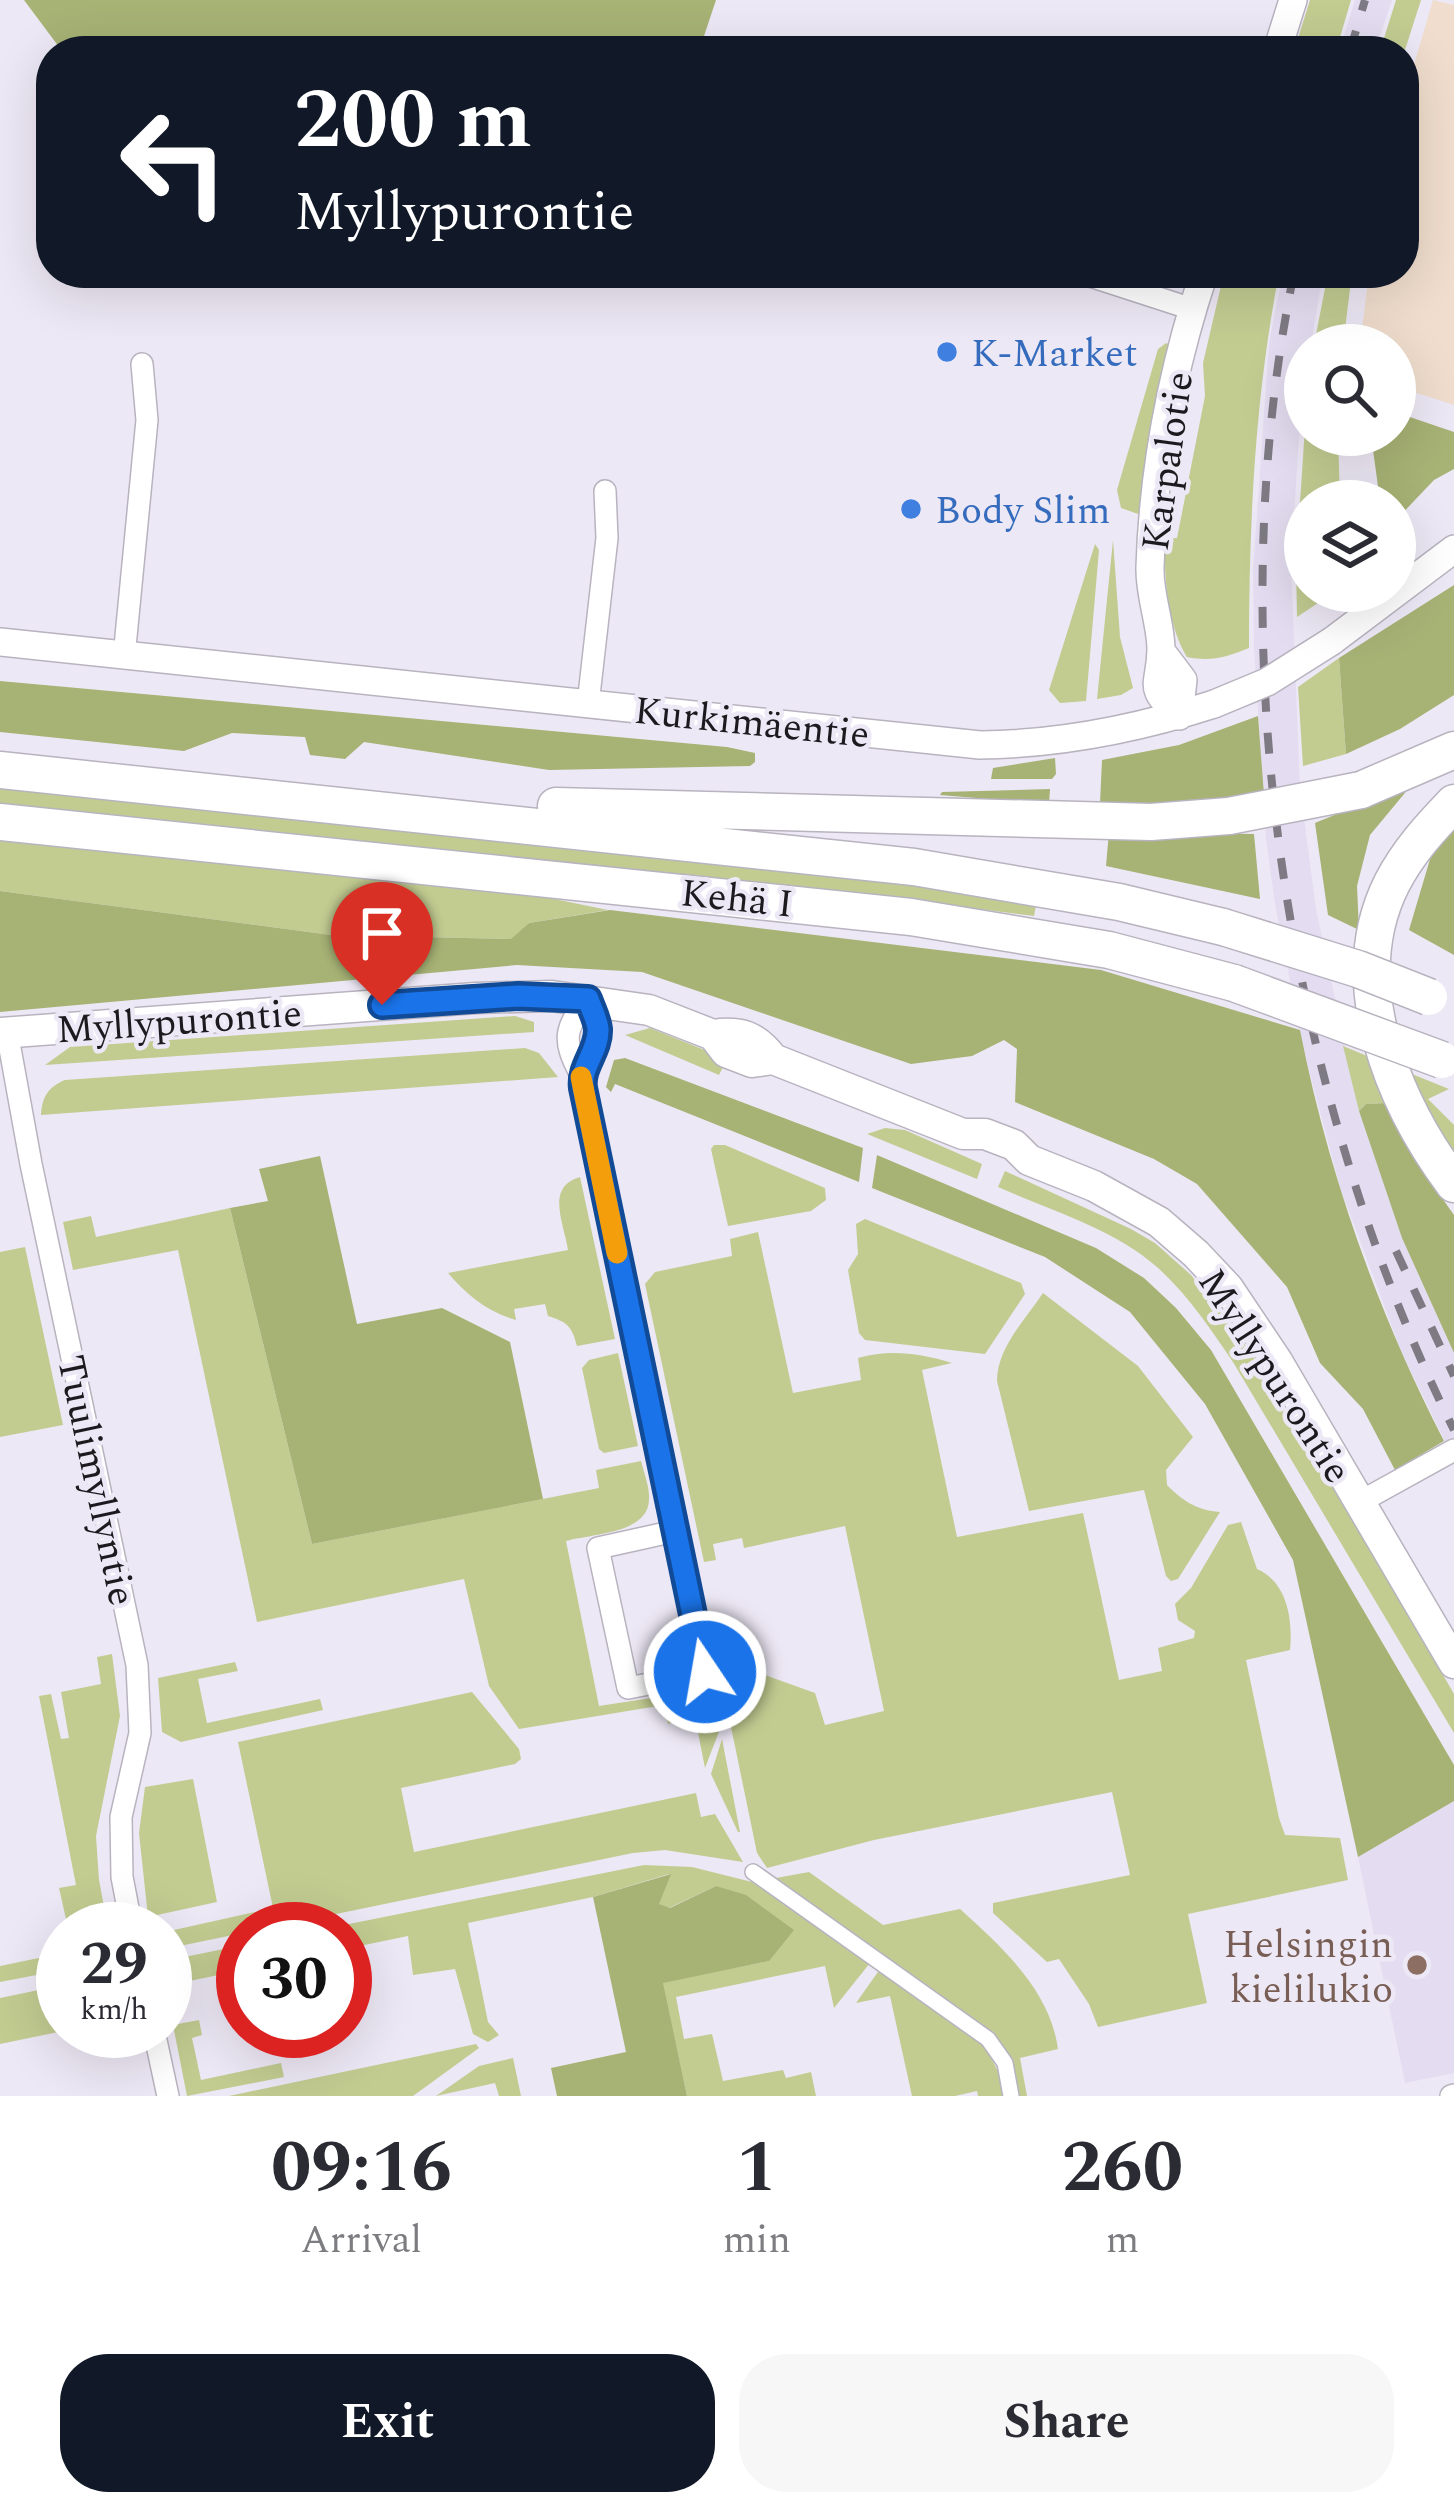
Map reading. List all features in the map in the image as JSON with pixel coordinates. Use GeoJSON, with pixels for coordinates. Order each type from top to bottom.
{"type":"FeatureCollection","features":[{"type":"Feature","properties":{"kind":"highway"},"geometry":{"type":"LineString","coordinates":[[435,815],[532,806],[1151,822],[1229,816],[1361,790],[1454,750]]}},
{"type":"Feature","properties":{"kind":"highway","name":"Kehä I"},"geometry":{"type":"LineString","coordinates":[[0,770],[914,867],[1119,902],[1223,927],[1358,969],[1442,1002]]}},
{"type":"Feature","properties":{"kind":"highway"},"geometry":{"type":"LineString","coordinates":[[1454,803],[1416,843],[1390,885],[1376,933],[1373,989],[1387,1057],[1410,1117],[1454,1184]]}},
{"type":"Feature","properties":{"kind":"highway","name":"Kehä I"},"geometry":{"type":"LineString","coordinates":[[0,822],[911,917],[1109,950],[1234,983],[1450,1063]]}},
{"type":"Feature","properties":{"kind":"main road","name":"Myllypurontie"},"geometry":{"type":"LineString","coordinates":[[4,1033],[476,998],[588,999],[649,1010],[712,1035],[735,1031],[760,1042],[773,1059],[963,1134],[979,1153],[1008,1164],[1029,1160],[1111,1195],[1159,1222],[1196,1254],[1228,1288],[1276,1361],[1454,1663]]}},
{"type":"Feature","properties":{"kind":"street"},"geometry":{"type":"LineString","coordinates":[[1282,36],[1294,0]]}},
{"type":"Feature","properties":{"kind":"street"},"geometry":{"type":"LineString","coordinates":[[1127,288],[1192,309]]}},
{"type":"Feature","properties":{"kind":"street","name":"Karpalotie"},"geometry":{"type":"LineString","coordinates":[[1179,716],[1160,698],[1154,676],[1161,651],[1150,573],[1168,412],[1199,288]]}},
{"type":"Feature","properties":{"kind":"street"},"geometry":{"type":"LineString","coordinates":[[124,657],[147,420],[142,364]]}},
{"type":"Feature","properties":{"kind":"street"},"geometry":{"type":"LineString","coordinates":[[588,704],[607,538],[604,491]]}},
{"type":"Feature","properties":{"kind":"street","name":"Kurkimäentie"},"geometry":{"type":"LineString","coordinates":[[0,642],[980,745],[1061,742],[1179,716],[1267,682],[1332,641],[1454,549]]}},
{"type":"Feature","properties":{"kind":"street"},"geometry":{"type":"LineString","coordinates":[[588,999],[568,1023],[569,1052],[581,1075],[705,1672],[628,1688],[598,1548],[675,1532]]}},
{"type":"Feature","properties":{"kind":"street","name":"Tuulimyllyntie"},"geometry":{"type":"LineString","coordinates":[[4,1033],[137,1665],[140,1733],[121,1817],[127,1902]]}},
{"type":"Feature","properties":{"kind":"street"},"geometry":{"type":"LineString","coordinates":[[1360,1502],[1454,1450]]}},
{"type":"Feature","properties":{"kind":"street"},"geometry":{"type":"LineString","coordinates":[[753,1872],[988,2039],[1004,2063],[1011,2096]]}},
{"type":"Feature","properties":{"kind":"street"},"geometry":{"type":"LineString","coordinates":[[160,2058],[168,2096]]}},
{"type":"Feature","properties":{"kind":"shaded area"},"geometry":{"type":"Polygon","coordinates":[[[1355,0],[1392,0],[1380,36],[1344,36],[1355,0]]]}},
{"type":"Feature","properties":{"kind":"shaded area"},"geometry":{"type":"Polygon","coordinates":[[[1433,0],[1454,5],[1454,405],[1416,393],[1416,324],[1363,324],[1367,288],[1419,288],[1419,48],[1433,0]]]}},
{"type":"Feature","properties":{"kind":"shaded area"},"geometry":{"type":"Polygon","coordinates":[[[1280,288],[1320,288],[1314,324],[1284,324],[1284,456],[1298,456],[1296,480],[1284,480],[1284,612],[1293,612],[1300,787],[1316,909],[1359,1111],[1402,1238],[1454,1353],[1454,1460],[1401,1351],[1340,1187],[1303,1048],[1266,839],[1253,570],[1269,343],[1280,288]]]}},
{"type":"Feature","properties":{"kind":"shaded area","name":"Helsingin kielilukio"},"geometry":{"type":"Polygon","coordinates":[[[1454,1801],[1454,2073],[1405,2083],[1358,1857],[1454,1801]]]}},
{"type":"Feature","properties":{"kind":"green space"},"geometry":{"type":"Polygon","coordinates":[[[24,0],[716,0],[704,36],[51,36],[24,0]]]}},
{"type":"Feature","properties":{"kind":"green space"},"geometry":{"type":"Polygon","coordinates":[[[1310,0],[1351,0],[1340,36],[1299,36],[1310,0]]]}},
{"type":"Feature","properties":{"kind":"green space"},"geometry":{"type":"Polygon","coordinates":[[[1396,0],[1421,0],[1409,36],[1385,36],[1396,0]]]}},
{"type":"Feature","properties":{"kind":"green space"},"geometry":{"type":"Polygon","coordinates":[[[1220,288],[1277,288],[1255,460],[1249,648],[1204,659],[1187,657],[1175,630],[1166,584],[1165,539],[1177,538],[1205,396],[1203,363],[1220,288]]]}},
{"type":"Feature","properties":{"kind":"green space"},"geometry":{"type":"Polygon","coordinates":[[[1325,288],[1350,288],[1346,324],[1318,324],[1325,288]]]}},
{"type":"Feature","properties":{"kind":"green space"},"geometry":{"type":"Polygon","coordinates":[[[1171,345],[1152,421],[1141,515],[1121,508],[1117,490],[1158,349],[1171,345]]]}},
{"type":"Feature","properties":{"kind":"green space"},"geometry":{"type":"Polygon","coordinates":[[[1416,419],[1454,432],[1454,469],[1434,480],[1416,499],[1416,480],[1377,480],[1374,456],[1416,456],[1416,419]]]}},
{"type":"Feature","properties":{"kind":"green space"},"geometry":{"type":"Polygon","coordinates":[[[1303,456],[1339,456],[1339,480],[1301,480],[1303,456]]]}},
{"type":"Feature","properties":{"kind":"green space"},"geometry":{"type":"Polygon","coordinates":[[[1113,540],[1120,637],[1133,688],[1097,699],[1113,540]]]}},
{"type":"Feature","properties":{"kind":"green space"},"geometry":{"type":"Polygon","coordinates":[[[1095,544],[1099,550],[1086,701],[1060,703],[1049,690],[1095,544]]]}},
{"type":"Feature","properties":{"kind":"green space"},"geometry":{"type":"Polygon","coordinates":[[[1454,585],[1454,695],[1400,729],[1346,754],[1339,658],[1454,585]]]}},
{"type":"Feature","properties":{"kind":"green space"},"geometry":{"type":"Polygon","coordinates":[[[1339,658],[1346,754],[1303,766],[1298,687],[1339,658]]]}},
{"type":"Feature","properties":{"kind":"green space"},"geometry":{"type":"Polygon","coordinates":[[[0,681],[727,747],[755,753],[755,762],[750,766],[549,770],[364,742],[345,759],[310,755],[305,737],[232,733],[184,751],[0,732],[0,681]]]}},
{"type":"Feature","properties":{"kind":"green space"},"geometry":{"type":"Polygon","coordinates":[[[1258,716],[1264,795],[1200,803],[1100,803],[1102,760],[1179,745],[1258,716]]]}},
{"type":"Feature","properties":{"kind":"green space"},"geometry":{"type":"Polygon","coordinates":[[[1055,758],[1052,779],[991,779],[993,768],[1055,758]]]}},
{"type":"Feature","properties":{"kind":"green space"},"geometry":{"type":"Polygon","coordinates":[[[1414,782],[1370,835],[1357,886],[1359,930],[1328,915],[1315,823],[1414,782]]]}},
{"type":"Feature","properties":{"kind":"green space"},"geometry":{"type":"Polygon","coordinates":[[[0,785],[906,881],[1036,905],[1034,916],[822,889],[0,804],[0,785]]]}},
{"type":"Feature","properties":{"kind":"green space"},"geometry":{"type":"Polygon","coordinates":[[[1050,789],[1049,804],[940,795],[942,792],[1050,789]]]}},
{"type":"Feature","properties":{"kind":"green space"},"geometry":{"type":"Polygon","coordinates":[[[1454,820],[1454,955],[1409,930],[1436,839],[1454,820]]]}},
{"type":"Feature","properties":{"kind":"green space"},"geometry":{"type":"Polygon","coordinates":[[[1109,832],[1254,834],[1260,899],[1106,866],[1109,832]]]}},
{"type":"Feature","properties":{"kind":"green space"},"geometry":{"type":"Polygon","coordinates":[[[0,838],[496,887],[608,910],[529,923],[512,939],[331,935],[0,891],[0,838]]]}},
{"type":"Feature","properties":{"kind":"green space"},"geometry":{"type":"Polygon","coordinates":[[[0,891],[331,935],[511,939],[529,923],[610,910],[1101,970],[1300,1030],[1325,1137],[1358,1241],[1444,1441],[1395,1470],[1363,1409],[1320,1363],[1287,1287],[1197,1184],[1154,1159],[1015,1102],[1017,1049],[1004,1040],[972,1056],[911,1064],[642,972],[517,965],[0,1012],[0,891]]]}},
{"type":"Feature","properties":{"kind":"green space"},"geometry":{"type":"Polygon","coordinates":[[[515,1016],[534,1022],[534,1032],[45,1065],[70,1047],[515,1016]]]}},
{"type":"Feature","properties":{"kind":"green space"},"geometry":{"type":"Polygon","coordinates":[[[650,1028],[727,1059],[719,1075],[625,1035],[650,1028]]]}},
{"type":"Feature","properties":{"kind":"green space"},"geometry":{"type":"Polygon","coordinates":[[[1343,1046],[1372,1058],[1387,1103],[1366,1104],[1359,1111],[1343,1046]]]}},
{"type":"Feature","properties":{"kind":"green space"},"geometry":{"type":"Polygon","coordinates":[[[525,1048],[539,1053],[558,1077],[41,1115],[47,1093],[65,1080],[525,1048]]]}},
{"type":"Feature","properties":{"kind":"green space"},"geometry":{"type":"Polygon","coordinates":[[[625,1058],[863,1148],[859,1182],[615,1084],[611,1092],[606,1087],[614,1060],[625,1058]]]}},
{"type":"Feature","properties":{"kind":"green space"},"geometry":{"type":"Polygon","coordinates":[[[1402,1070],[1449,1089],[1428,1099],[1454,1125],[1454,1165],[1402,1070]]]}},
{"type":"Feature","properties":{"kind":"green space"},"geometry":{"type":"Polygon","coordinates":[[[1387,1103],[1425,1174],[1454,1215],[1454,1353],[1402,1238],[1359,1111],[1366,1104],[1387,1103]]]}},
{"type":"Feature","properties":{"kind":"green space"},"geometry":{"type":"Polygon","coordinates":[[[885,1128],[905,1130],[982,1164],[977,1179],[867,1134],[885,1128]]]}},
{"type":"Feature","properties":{"kind":"green space"},"geometry":{"type":"Polygon","coordinates":[[[725,1145],[825,1188],[826,1200],[811,1211],[728,1226],[711,1149],[725,1145]]]}},
{"type":"Feature","properties":{"kind":"green space"},"geometry":{"type":"Polygon","coordinates":[[[877,1155],[1096,1248],[1144,1278],[1176,1308],[1211,1350],[1454,1765],[1454,1801],[1358,1857],[1293,1560],[1205,1404],[1130,1312],[1045,1257],[872,1188],[877,1155]]]}},
{"type":"Feature","properties":{"kind":"green space"},"geometry":{"type":"Polygon","coordinates":[[[320,1156],[357,1324],[442,1308],[510,1342],[543,1499],[312,1544],[230,1208],[268,1201],[259,1169],[320,1156]]]}},
{"type":"Feature","properties":{"kind":"green space"},"geometry":{"type":"Polygon","coordinates":[[[1005,1171],[1131,1229],[1191,1275],[1248,1348],[1313,1448],[1454,1694],[1454,1733],[1233,1362],[1189,1300],[1157,1267],[1121,1242],[998,1187],[1005,1171]]]}},
{"type":"Feature","properties":{"kind":"green space"},"geometry":{"type":"Polygon","coordinates":[[[580,1177],[615,1339],[577,1346],[571,1329],[548,1316],[545,1304],[514,1309],[516,1320],[478,1302],[448,1273],[568,1250],[560,1197],[569,1182],[580,1177]]]}},
{"type":"Feature","properties":{"kind":"green space"},"geometry":{"type":"Polygon","coordinates":[[[230,1208],[312,1544],[599,1488],[596,1470],[641,1461],[649,1500],[639,1520],[616,1531],[566,1541],[599,1706],[677,1694],[675,1721],[668,1724],[664,1705],[519,1729],[489,1686],[464,1579],[257,1622],[178,1250],[73,1270],[63,1222],[91,1216],[96,1237],[230,1208]]]}},
{"type":"Feature","properties":{"kind":"green space"},"geometry":{"type":"Polygon","coordinates":[[[865,1219],[1021,1283],[1025,1294],[985,1354],[865,1340],[859,1333],[848,1270],[858,1254],[856,1224],[865,1219]]]}},
{"type":"Feature","properties":{"kind":"green space"},"geometry":{"type":"Polygon","coordinates":[[[758,1232],[793,1393],[861,1380],[858,1358],[870,1355],[905,1353],[952,1363],[922,1370],[957,1537],[1083,1513],[1119,1680],[1162,1671],[1158,1648],[1194,1638],[1195,1631],[1178,1620],[1175,1604],[1191,1588],[1228,1525],[1241,1522],[1257,1569],[1281,1592],[1290,1626],[1290,1650],[1246,1660],[1279,1818],[1285,1835],[1340,1838],[1348,1880],[1188,1914],[1207,2003],[1098,2027],[1089,2004],[1059,1959],[1047,1962],[993,1913],[993,1903],[1130,1875],[1112,1792],[874,1840],[767,1868],[757,1853],[724,1693],[731,1687],[729,1677],[762,1674],[815,1693],[825,1725],[884,1711],[845,1526],[744,1548],[742,1538],[713,1544],[716,1560],[704,1562],[645,1284],[655,1272],[732,1256],[730,1239],[758,1232]]]}},
{"type":"Feature","properties":{"kind":"green space"},"geometry":{"type":"Polygon","coordinates":[[[25,1247],[63,1425],[0,1437],[0,1252],[25,1247]]]}},
{"type":"Feature","properties":{"kind":"green space"},"geometry":{"type":"Polygon","coordinates":[[[1043,1293],[1138,1366],[1193,1437],[1166,1470],[1167,1485],[1190,1504],[1220,1512],[1178,1579],[1171,1581],[1166,1576],[1144,1490],[1029,1511],[997,1381],[1007,1346],[1043,1293]]]}},
{"type":"Feature","properties":{"kind":"green space"},"geometry":{"type":"Polygon","coordinates":[[[618,1353],[638,1446],[604,1453],[599,1449],[582,1368],[589,1360],[618,1353]]]}},
{"type":"Feature","properties":{"kind":"green space"},"geometry":{"type":"Polygon","coordinates":[[[112,1654],[120,1716],[96,1836],[103,1902],[62,1902],[59,1888],[76,1885],[39,1696],[51,1694],[61,1739],[69,1738],[61,1692],[101,1684],[97,1657],[112,1654]]]}},
{"type":"Feature","properties":{"kind":"green space"},"geometry":{"type":"Polygon","coordinates":[[[235,1662],[238,1671],[198,1679],[207,1723],[320,1699],[323,1710],[181,1742],[162,1732],[158,1678],[235,1662]]]}},
{"type":"Feature","properties":{"kind":"green space"},"geometry":{"type":"Polygon","coordinates":[[[710,1688],[720,1729],[705,1768],[690,1692],[710,1688]]]}},
{"type":"Feature","properties":{"kind":"green space"},"geometry":{"type":"Polygon","coordinates":[[[472,1692],[519,1749],[521,1759],[401,1788],[414,1852],[696,1793],[701,1817],[715,1814],[743,1862],[665,1850],[372,1907],[372,1902],[272,1902],[238,1742],[472,1692]]]}},
{"type":"Feature","properties":{"kind":"green space"},"geometry":{"type":"Polygon","coordinates":[[[722,1739],[740,1832],[711,1774],[722,1739]]]}},
{"type":"Feature","properties":{"kind":"green space"},"geometry":{"type":"Polygon","coordinates":[[[193,1779],[217,1902],[192,1907],[192,1902],[146,1902],[139,1833],[145,1787],[193,1779]]]}},
{"type":"Feature","properties":{"kind":"green space"},"geometry":{"type":"Polygon","coordinates":[[[644,1865],[692,1867],[752,1882],[870,1963],[834,2008],[825,1966],[676,1997],[684,2039],[712,2034],[723,2081],[783,2070],[786,2078],[811,2072],[816,2096],[687,2096],[662,1982],[769,1961],[716,1886],[669,1908],[658,1904],[669,1874],[593,1897],[468,1923],[488,2022],[499,2035],[488,2042],[473,2034],[455,1969],[413,1975],[408,1936],[372,1943],[372,1919],[644,1865]]]}},
{"type":"Feature","properties":{"kind":"green space"},"geometry":{"type":"Polygon","coordinates":[[[809,1872],[883,1925],[960,1909],[1007,1954],[1035,1989],[1058,2049],[1020,2058],[1027,2096],[1019,2096],[1000,2042],[776,1878],[809,1872]]]}},
{"type":"Feature","properties":{"kind":"green space"},"geometry":{"type":"Polygon","coordinates":[[[671,1874],[659,1904],[670,1908],[716,1886],[746,1895],[794,1930],[769,1961],[663,1983],[687,2096],[557,2096],[551,2068],[626,2052],[593,1897],[671,1874]]]}},
{"type":"Feature","properties":{"kind":"green space"},"geometry":{"type":"Polygon","coordinates":[[[216,1921],[216,1939],[192,1943],[192,1926],[216,1921]]]}},
{"type":"Feature","properties":{"kind":"green space"},"geometry":{"type":"Polygon","coordinates":[[[216,1951],[216,1976],[192,1980],[192,1955],[216,1951]]]}},
{"type":"Feature","properties":{"kind":"green space"},"geometry":{"type":"Polygon","coordinates":[[[36,1959],[36,1975],[0,1982],[0,1966],[36,1959]]]}},
{"type":"Feature","properties":{"kind":"green space"},"geometry":{"type":"Polygon","coordinates":[[[880,1969],[984,2045],[1005,2096],[978,2096],[977,2091],[912,2096],[890,1996],[856,2003],[880,1969]]]}},
{"type":"Feature","properties":{"kind":"green space"},"geometry":{"type":"Polygon","coordinates":[[[36,1991],[36,2037],[0,2044],[0,1998],[36,1991]]]}},
{"type":"Feature","properties":{"kind":"green space"},"geometry":{"type":"Polygon","coordinates":[[[199,2020],[202,2035],[192,2038],[192,2021],[199,2020]]]}},
{"type":"Feature","properties":{"kind":"green space"},"geometry":{"type":"Polygon","coordinates":[[[192,2038],[201,2080],[281,2063],[284,2077],[187,2096],[180,2058],[192,2058],[192,2038]]]}},
{"type":"Feature","properties":{"kind":"green space"},"geometry":{"type":"Polygon","coordinates":[[[476,2044],[479,2048],[413,2096],[229,2096],[476,2044]]]}},
{"type":"Feature","properties":{"kind":"green space"},"geometry":{"type":"Polygon","coordinates":[[[513,2058],[521,2096],[499,2096],[495,2083],[436,2096],[479,2066],[513,2058]]]}},
{"type":"Feature","properties":{"kind":"railway"},"geometry":{"type":"LineString","coordinates":[[1354,36],[1365,0]]}},
{"type":"Feature","properties":{"kind":"railway"},"geometry":{"type":"LineString","coordinates":[[1292,288],[1272,416],[1263,563],[1266,713],[1282,864],[1309,1013],[1347,1159],[1395,1298],[1454,1430]]}},
{"type":"Feature","properties":{"kind":"railway"},"geometry":{"type":"LineString","coordinates":[[1396,1251],[1454,1376]]}},
{"type":"Feature","properties":{"kind":"slow traffic"},"geometry":{"type":"LineString","coordinates":[[581,1077],[617,1253]]}},
{"type":"Feature","properties":{"kind":"place","name":"K-Market"},"geometry":{"type":"Point","coordinates":[947,352]}},
{"type":"Feature","properties":{"kind":"place","name":"Body Slim"},"geometry":{"type":"Point","coordinates":[911,509]}},
{"type":"Feature","properties":{"kind":"place","name":"Helsingin kielilukio"},"geometry":{"type":"Point","coordinates":[1417,1965]}},
{"type":"Feature","properties":{"kind":"route"},"geometry":{"type":"LineString","coordinates":[[382,1005],[518,996],[588,999],[598,1027],[581,1075],[583,1088],[705,1672]]}}]}
